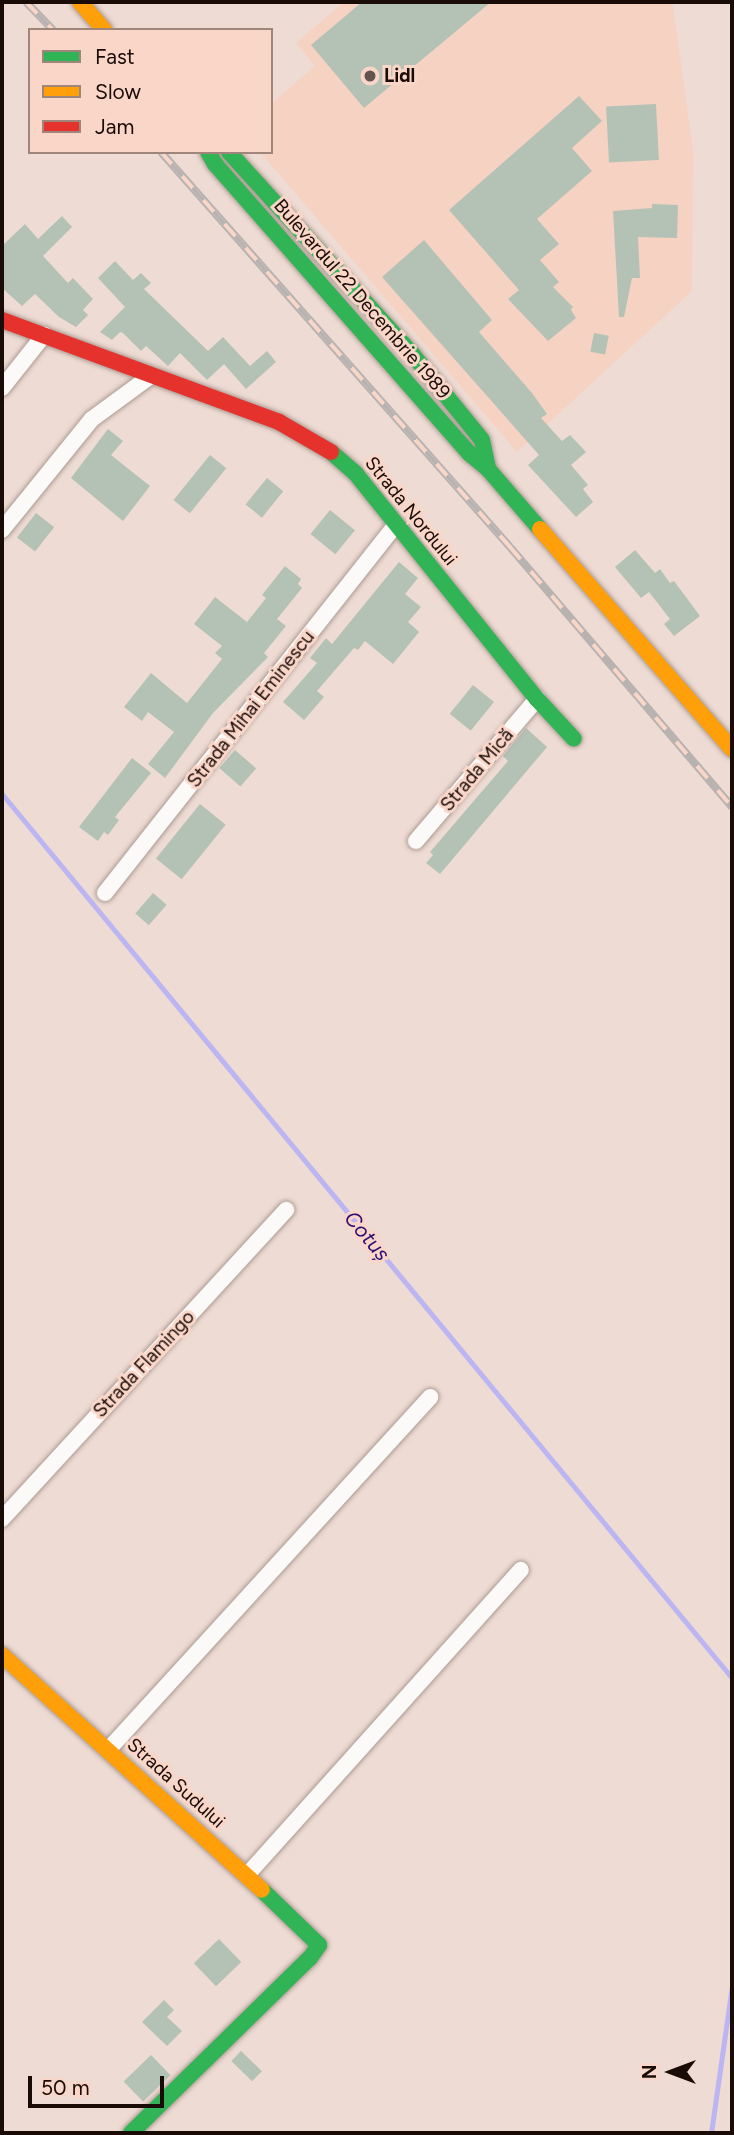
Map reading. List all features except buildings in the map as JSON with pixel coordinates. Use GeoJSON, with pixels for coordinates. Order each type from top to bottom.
{"type":"FeatureCollection","features":[{"type":"Feature","properties":{"kind":"street"},"geometry":{"type":"LineString","coordinates":[[80,2],[102,28]]}},
{"type":"Feature","properties":{"kind":"street","name":"Bulevardul 22 Decembrie 1989"},"geometry":{"type":"LineString","coordinates":[[210,154],[469,453],[488,468],[732,749]]}},
{"type":"Feature","properties":{"kind":"street","name":"Bulevardul 22 Decembrie 1989"},"geometry":{"type":"LineString","coordinates":[[231,154],[387,325],[482,439],[488,468]]}},
{"type":"Feature","properties":{"kind":"street","name":"Strada Nordului"},"geometry":{"type":"LineString","coordinates":[[2,320],[303,433],[328,449],[356,474],[537,699],[574,739]]}},
{"type":"Feature","properties":{"kind":"street"},"geometry":{"type":"LineString","coordinates":[[2,388],[44,335]]}},
{"type":"Feature","properties":{"kind":"street"},"geometry":{"type":"LineString","coordinates":[[2,530],[92,419],[152,375]]}},
{"type":"Feature","properties":{"kind":"street","name":"Strada Mihai Eminescu"},"geometry":{"type":"LineString","coordinates":[[105,892],[396,525]]}},
{"type":"Feature","properties":{"kind":"street","name":"Strada Mică"},"geometry":{"type":"LineString","coordinates":[[416,841],[537,699]]}},
{"type":"Feature","properties":{"kind":"street","name":"Strada Flamingo"},"geometry":{"type":"LineString","coordinates":[[2,1519],[286,1210]]}},
{"type":"Feature","properties":{"kind":"street"},"geometry":{"type":"LineString","coordinates":[[107,1750],[430,1397]]}},
{"type":"Feature","properties":{"kind":"street"},"geometry":{"type":"LineString","coordinates":[[247,1875],[521,1570]]}},
{"type":"Feature","properties":{"kind":"street","name":"Strada Sudului"},"geometry":{"type":"LineString","coordinates":[[2,1655],[247,1875],[316,1939],[319,1945],[310,1958],[131,2133]]}},
{"type":"Feature","properties":{"kind":"shaded area"},"geometry":{"type":"Polygon","coordinates":[[[344,2],[669,2],[673,6],[693,151],[692,291],[517,452],[262,154],[273,154],[273,102],[315,66],[296,43],[344,2]]]}},
{"type":"Feature","properties":{"kind":"waterway","name":"Cotuș"},"geometry":{"type":"LineString","coordinates":[[2,794],[732,1678]]}},
{"type":"Feature","properties":{"kind":"waterway","name":"Cotuș"},"geometry":{"type":"LineString","coordinates":[[711,2133],[732,1985]]}},
{"type":"Feature","properties":{"kind":"railway"},"geometry":{"type":"LineString","coordinates":[[26,2],[51,28]]}},
{"type":"Feature","properties":{"kind":"railway"},"geometry":{"type":"LineString","coordinates":[[163,154],[510,547],[732,807]]}},
{"type":"Feature","properties":{"kind":"traffic: fast"},"geometry":{"type":"LineString","coordinates":[[209,154],[215,164],[469,453],[488,469],[540,529]]}},
{"type":"Feature","properties":{"kind":"traffic: fast"},"geometry":{"type":"LineString","coordinates":[[231,154],[413,355],[482,440],[488,469]]}},
{"type":"Feature","properties":{"kind":"traffic: fast"},"geometry":{"type":"LineString","coordinates":[[331,452],[356,474],[537,699],[574,739]]}},
{"type":"Feature","properties":{"kind":"traffic: fast"},"geometry":{"type":"LineString","coordinates":[[131,2133],[310,1958],[319,1945],[262,1890]]}},
{"type":"Feature","properties":{"kind":"traffic: slow"},"geometry":{"type":"LineString","coordinates":[[80,2],[102,28]]}},
{"type":"Feature","properties":{"kind":"traffic: slow"},"geometry":{"type":"LineString","coordinates":[[540,529],[732,749]]}},
{"type":"Feature","properties":{"kind":"traffic: slow"},"geometry":{"type":"LineString","coordinates":[[2,1655],[262,1890]]}},
{"type":"Feature","properties":{"kind":"traffic: jam"},"geometry":{"type":"LineString","coordinates":[[2,320],[279,422],[331,452]]}},
{"type":"Feature","properties":{"kind":"place","name":"Lidl"},"geometry":{"type":"Point","coordinates":[370,76]}}]}
